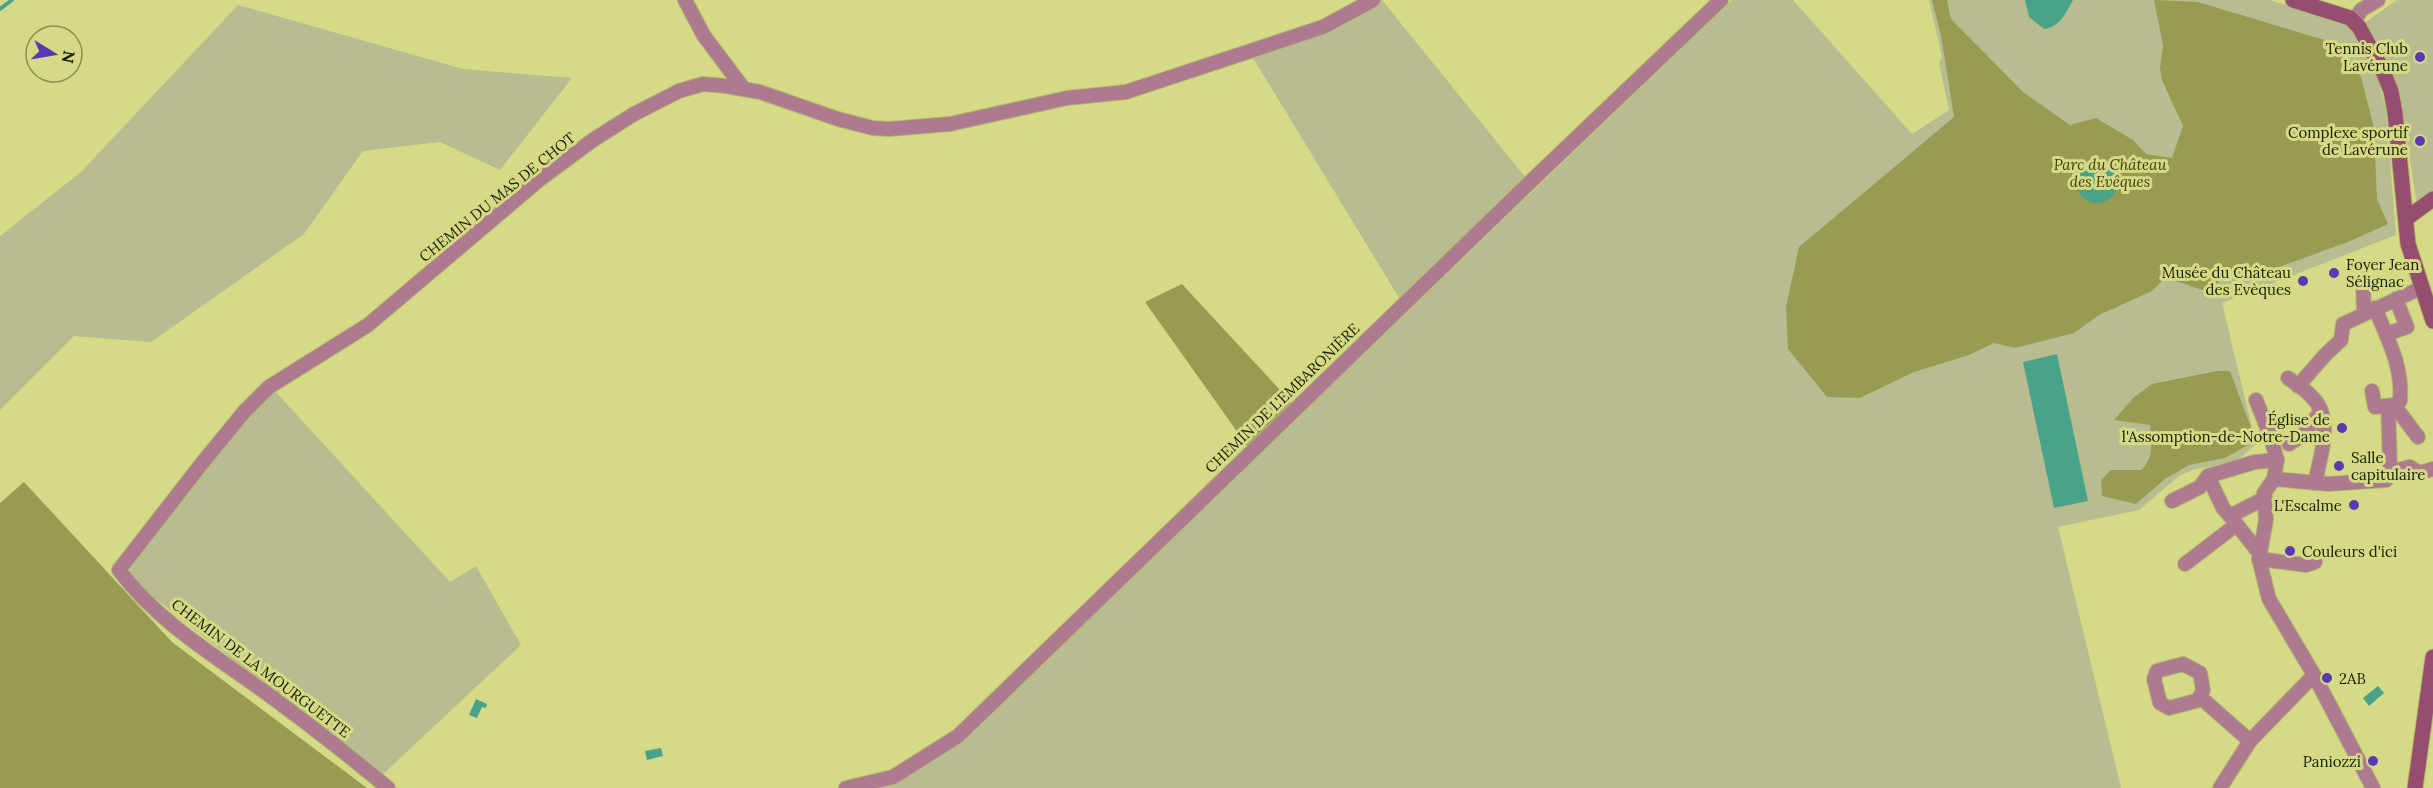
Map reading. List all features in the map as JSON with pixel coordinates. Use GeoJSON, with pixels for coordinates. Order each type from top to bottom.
{"type":"FeatureCollection","features":[{"type":"Feature","properties":{"kind":"street"},"geometry":{"type":"LineString","coordinates":[[685,0],[704,36],[744,89]]}},
{"type":"Feature","properties":{"kind":"street","name":"CHEMIN DU MAS DE CHOT"},"geometry":{"type":"LineString","coordinates":[[119,570],[203,462],[244,412],[269,387],[368,325],[539,180],[634,114],[689,86],[715,85],[760,92],[838,119],[873,128],[950,124],[1067,98],[1126,92],[1323,27],[1373,0]]}},
{"type":"Feature","properties":{"kind":"street","name":"CHEMIN DE L'EMBARONIÈRE"},"geometry":{"type":"LineString","coordinates":[[846,788],[893,777],[958,736],[1721,0]]}},
{"type":"Feature","properties":{"kind":"street"},"geometry":{"type":"LineString","coordinates":[[2293,0],[2339,14],[2356,11],[2378,0]]}},
{"type":"Feature","properties":{"kind":"street"},"geometry":{"type":"LineString","coordinates":[[2356,11],[2359,27],[2391,91],[2408,244],[2433,321]]}},
{"type":"Feature","properties":{"kind":"street"},"geometry":{"type":"LineString","coordinates":[[2406,218],[2433,199]]}},
{"type":"Feature","properties":{"kind":"street"},"geometry":{"type":"LineString","coordinates":[[2362,285],[2365,313],[2386,334],[2401,375],[2389,404],[2387,433],[2390,465],[2394,471]]}},
{"type":"Feature","properties":{"kind":"street"},"geometry":{"type":"LineString","coordinates":[[2315,483],[2324,439],[2325,420],[2312,396],[2293,382],[2341,340],[2343,324],[2421,288]]}},
{"type":"Feature","properties":{"kind":"street"},"geometry":{"type":"LineString","coordinates":[[2386,334],[2407,327],[2396,299]]}},
{"type":"Feature","properties":{"kind":"street"},"geometry":{"type":"LineString","coordinates":[[2372,391],[2389,404],[2418,437]]}},
{"type":"Feature","properties":{"kind":"street"},"geometry":{"type":"LineString","coordinates":[[2256,400],[2276,454],[2274,479],[2264,493],[2266,520],[2260,556],[2269,599],[2314,675],[2373,788]]}},
{"type":"Feature","properties":{"kind":"street"},"geometry":{"type":"LineString","coordinates":[[2289,444],[2304,434],[2320,411]]}},
{"type":"Feature","properties":{"kind":"street"},"geometry":{"type":"LineString","coordinates":[[2172,501],[2200,486],[2208,476],[2276,454]]}},
{"type":"Feature","properties":{"kind":"street"},"geometry":{"type":"LineString","coordinates":[[2274,479],[2349,484],[2386,480],[2394,471],[2410,467],[2419,473],[2433,469]]}},
{"type":"Feature","properties":{"kind":"street"},"geometry":{"type":"LineString","coordinates":[[2208,476],[2223,508],[2260,556],[2307,565],[2315,562]]}},
{"type":"Feature","properties":{"kind":"street"},"geometry":{"type":"LineString","coordinates":[[2186,564],[2233,520],[2265,498]]}},
{"type":"Feature","properties":{"kind":"street","name":"CHEMIN DE LA MOURGUETTE"},"geometry":{"type":"LineString","coordinates":[[119,570],[137,594],[198,644],[321,732],[388,788]]}},
{"type":"Feature","properties":{"kind":"street"},"geometry":{"type":"LineString","coordinates":[[2415,788],[2427,741],[2433,657]]}},
{"type":"Feature","properties":{"kind":"street"},"geometry":{"type":"LineString","coordinates":[[2220,788],[2250,741],[2314,675]]}},
{"type":"Feature","properties":{"kind":"street"},"geometry":{"type":"LineString","coordinates":[[2200,697],[2250,741]]}},
{"type":"Feature","properties":{"kind":"green space"},"geometry":{"type":"Polygon","coordinates":[[[1380,0],[1526,178],[1401,301],[1250,53],[1325,29],[1380,0]]]}},
{"type":"Feature","properties":{"kind":"green space"},"geometry":{"type":"Polygon","coordinates":[[[1732,0],[1793,0],[1912,134],[1949,110],[1939,63],[1942,57],[1929,0],[2270,0],[2343,23],[2353,32],[2377,74],[2386,110],[2396,235],[2222,303],[2256,444],[2236,462],[2195,469],[2179,476],[2139,510],[2058,527],[2121,788],[866,788],[894,782],[930,763],[961,740],[1732,0]]]}},
{"type":"Feature","properties":{"kind":"green space","name":"Parc du Château des Evêques"},"geometry":{"type":"Polygon","coordinates":[[[1932,0],[1947,0],[1951,19],[2023,92],[2070,125],[2096,118],[2133,140],[2146,154],[2172,158],[2183,126],[2162,80],[2160,68],[2163,45],[2154,0],[2198,2],[2338,44],[2361,77],[2374,128],[2377,199],[2388,224],[2348,242],[2268,271],[2243,272],[2218,282],[2205,291],[2176,281],[2163,280],[2152,291],[2099,315],[2074,333],[2015,348],[1994,343],[1969,355],[1914,372],[1860,398],[1827,397],[1788,349],[1786,307],[1799,247],[1954,117],[1941,36],[1932,0]]]}},
{"type":"Feature","properties":{"kind":"green space","name":"Complexe sportif de Lavérune"},"geometry":{"type":"Polygon","coordinates":[[[2397,0],[2433,0],[2433,193],[2417,205],[2399,89],[2363,24],[2397,0]]]}},
{"type":"Feature","properties":{"kind":"green space"},"geometry":{"type":"Polygon","coordinates":[[[238,5],[463,69],[572,78],[500,170],[440,142],[363,151],[304,234],[151,342],[74,336],[0,410],[0,236],[81,172],[238,5]]]}},
{"type":"Feature","properties":{"kind":"green space"},"geometry":{"type":"Polygon","coordinates":[[[1182,284],[1293,404],[1248,447],[1145,302],[1182,284]]]}},
{"type":"Feature","properties":{"kind":"green space"},"geometry":{"type":"Polygon","coordinates":[[[2217,371],[2230,371],[2252,430],[2253,442],[2225,458],[2189,465],[2165,479],[2136,504],[2102,496],[2101,480],[2111,470],[2141,470],[2150,455],[2150,425],[2114,420],[2133,398],[2152,384],[2217,371]]]}},
{"type":"Feature","properties":{"kind":"green space"},"geometry":{"type":"Polygon","coordinates":[[[274,390],[450,582],[476,566],[521,645],[381,776],[133,581],[130,569],[132,559],[208,463],[274,390]]]}},
{"type":"Feature","properties":{"kind":"green space"},"geometry":{"type":"Polygon","coordinates":[[[24,482],[172,642],[367,788],[0,788],[0,503],[24,482]]]}},
{"type":"Feature","properties":{"kind":"water"},"geometry":{"type":"Polygon","coordinates":[[[2025,0],[2073,0],[2058,22],[2044,29],[2029,17],[2025,0]]]}},
{"type":"Feature","properties":{"kind":"water"},"geometry":{"type":"Polygon","coordinates":[[[2097,161],[2112,167],[2118,182],[2112,197],[2097,203],[2082,197],[2076,182],[2082,167],[2097,161]]]}},
{"type":"Feature","properties":{"kind":"water"},"geometry":{"type":"Polygon","coordinates":[[[2057,354],[2088,501],[2054,508],[2023,362],[2057,354]]]}},
{"type":"Feature","properties":{"kind":"water"},"geometry":{"type":"Polygon","coordinates":[[[2378,686],[2384,693],[2369,706],[2363,698],[2378,686]]]}},
{"type":"Feature","properties":{"kind":"water"},"geometry":{"type":"Polygon","coordinates":[[[476,699],[487,704],[486,708],[482,707],[477,718],[469,715],[476,699]]]}},
{"type":"Feature","properties":{"kind":"water"},"geometry":{"type":"Polygon","coordinates":[[[661,748],[663,756],[647,760],[645,751],[661,748]]]}},
{"type":"Feature","properties":{"kind":"waterway"},"geometry":{"type":"LineString","coordinates":[[0,9],[12,0]]}},
{"type":"Feature","properties":{"kind":"place","name":"Tennis Club Lavérune"},"geometry":{"type":"Point","coordinates":[2420,57]}},
{"type":"Feature","properties":{"kind":"place","name":"Complexe sportif de Lavérune"},"geometry":{"type":"Point","coordinates":[2420,141]}},
{"type":"Feature","properties":{"kind":"place","name":"Foyer Jean Sélignac"},"geometry":{"type":"Point","coordinates":[2334,273]}},
{"type":"Feature","properties":{"kind":"place","name":"Musée du Château des Evèques"},"geometry":{"type":"Point","coordinates":[2303,281]}},
{"type":"Feature","properties":{"kind":"place","name":"Église de l'Assomption-de-Notre-Dame"},"geometry":{"type":"Point","coordinates":[2342,428]}},
{"type":"Feature","properties":{"kind":"place","name":"Salle capitulaire"},"geometry":{"type":"Point","coordinates":[2339,466]}},
{"type":"Feature","properties":{"kind":"place","name":"L'Escalme"},"geometry":{"type":"Point","coordinates":[2354,505]}},
{"type":"Feature","properties":{"kind":"place","name":"Couleurs d'ici"},"geometry":{"type":"Point","coordinates":[2290,551]}},
{"type":"Feature","properties":{"kind":"place","name":"2AB"},"geometry":{"type":"Point","coordinates":[2327,678]}},
{"type":"Feature","properties":{"kind":"place","name":"Paniozzi"},"geometry":{"type":"Point","coordinates":[2373,761]}}]}
